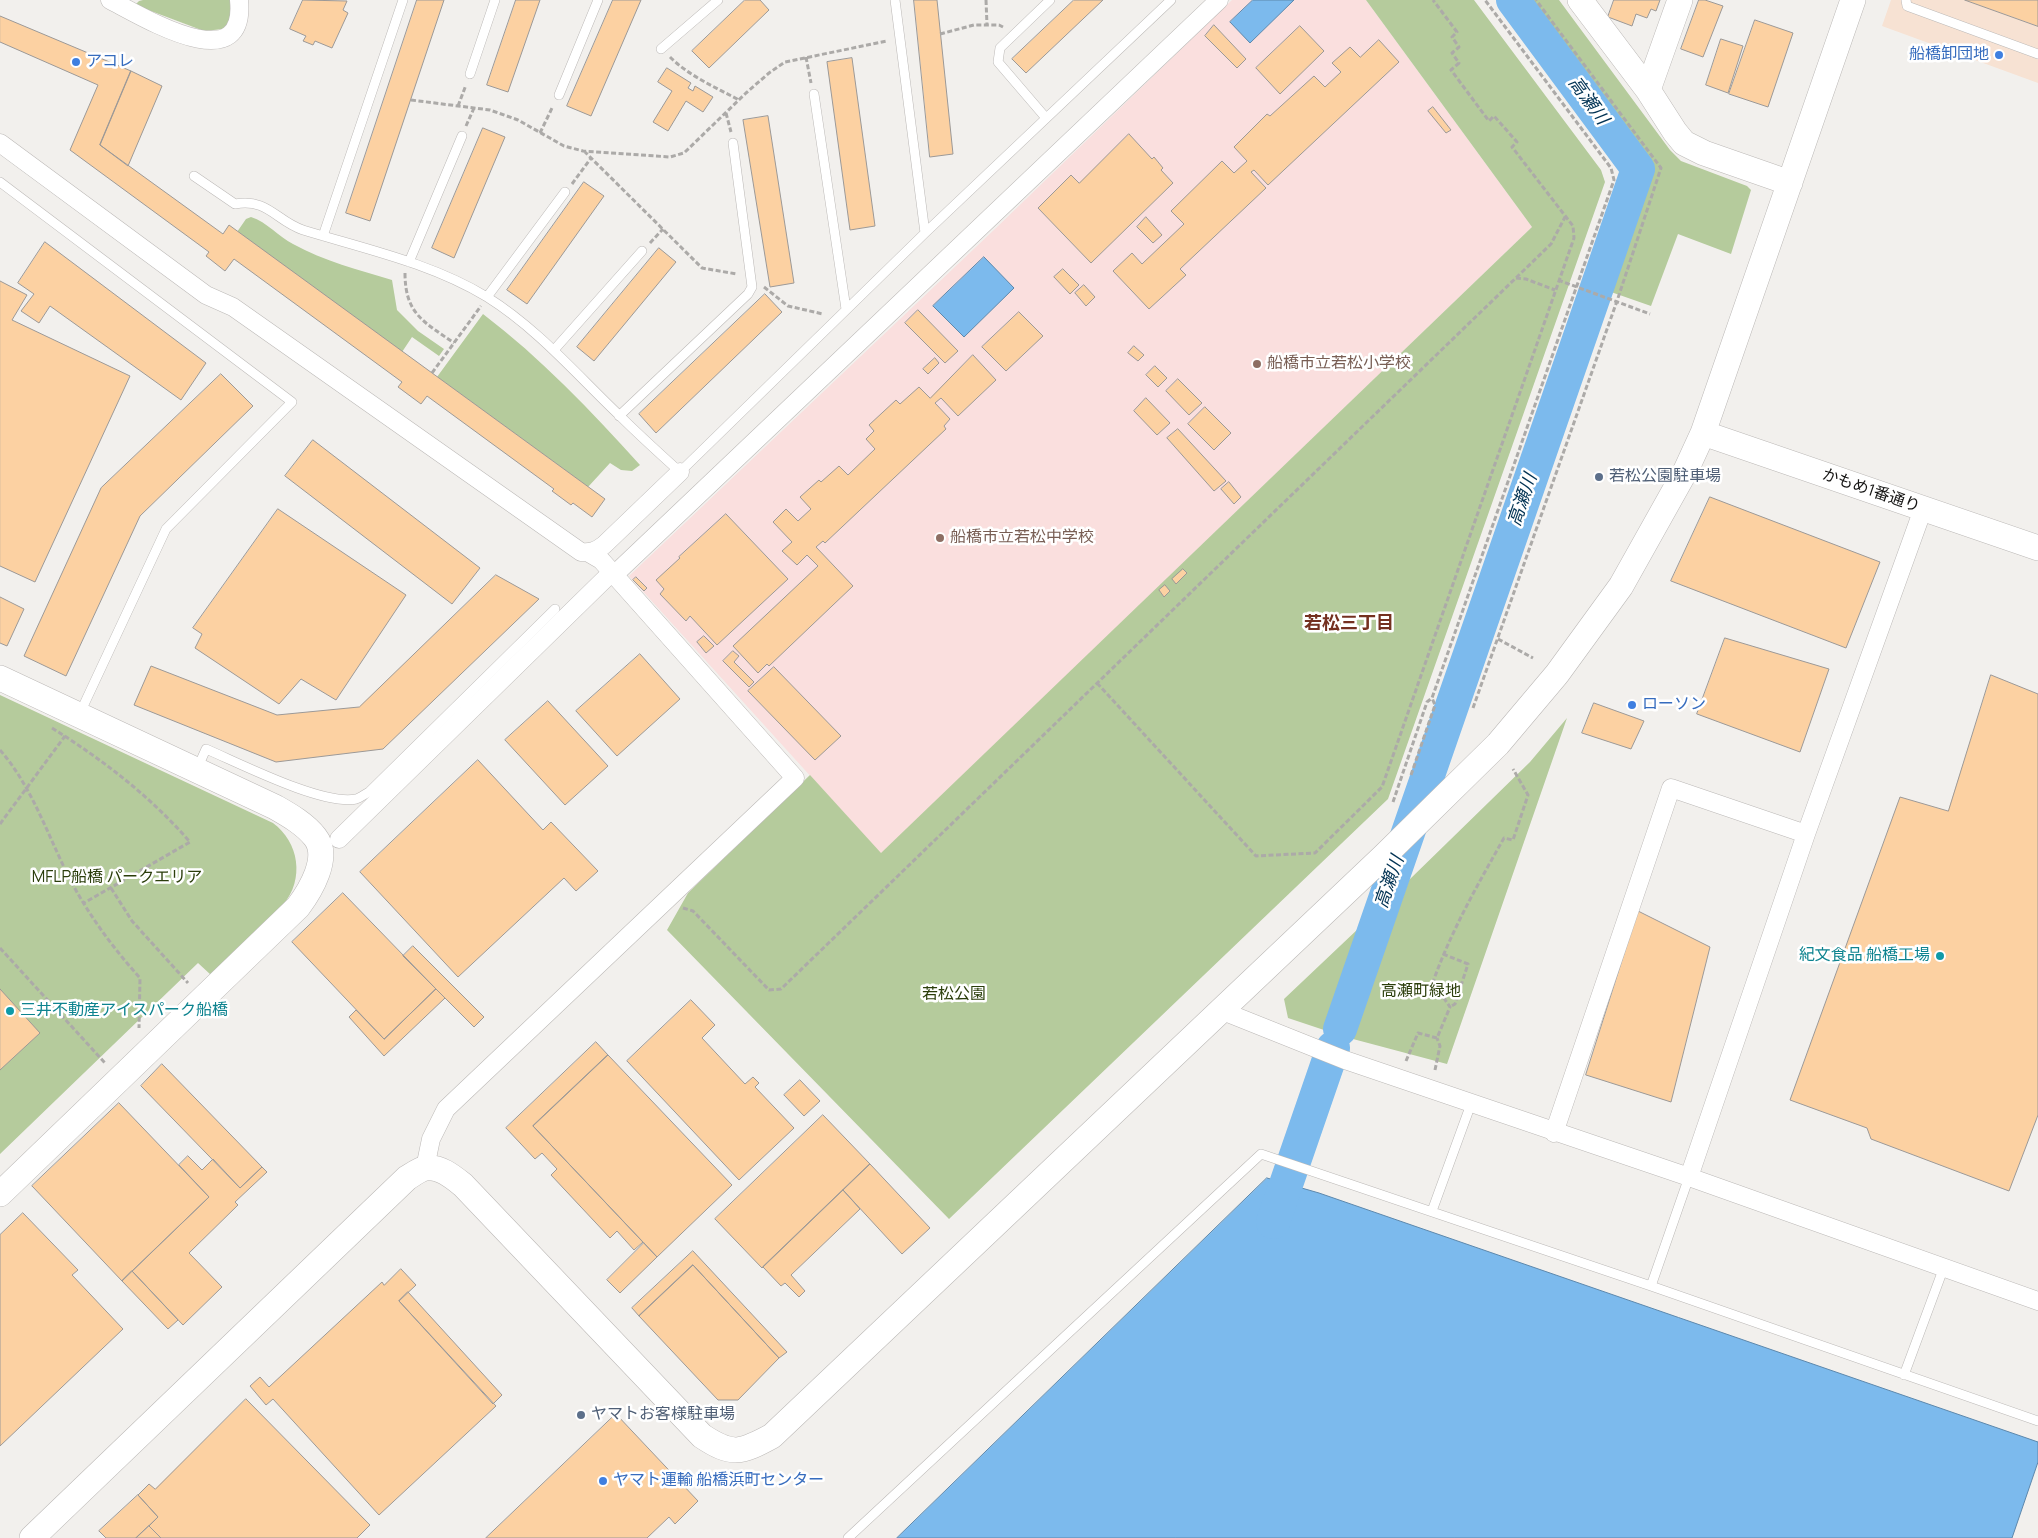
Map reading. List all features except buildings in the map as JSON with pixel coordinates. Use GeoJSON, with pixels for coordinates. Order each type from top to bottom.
{"type":"FeatureCollection","features":[{"type":"Feature","properties":{"kind":"street"},"geometry":{"type":"LineString","coordinates":[[110,0],[183,35],[209,42],[226,38],[237,28],[241,14],[240,0]]}},
{"type":"Feature","properties":{"kind":"street"},"geometry":{"type":"LineString","coordinates":[[339,839],[613,573],[1219,0]]}},
{"type":"Feature","properties":{"kind":"street"},"geometry":{"type":"LineString","coordinates":[[1580,0],[1648,90],[1684,143],[1704,153],[1790,183]]}},
{"type":"Feature","properties":{"kind":"street"},"geometry":{"type":"LineString","coordinates":[[1648,90],[1680,0]]}},
{"type":"Feature","properties":{"kind":"street"},"geometry":{"type":"LineString","coordinates":[[32,1538],[407,1178],[425,1168],[438,1170],[452,1176],[463,1185],[702,1436],[720,1448],[735,1450],[751,1447],[772,1436],[1384,856],[1498,744],[1592,627],[1621,586],[1686,470],[1703,433],[1853,0]]}},
{"type":"Feature","properties":{"kind":"street"},"geometry":{"type":"LineString","coordinates":[[0,143],[206,295],[234,307],[581,552],[589,553],[601,560],[796,778],[446,1110],[431,1139],[425,1168]]}},
{"type":"Feature","properties":{"kind":"street","name":"かもめ1番通り"},"geometry":{"type":"LineString","coordinates":[[1703,433],[2038,548]]}},
{"type":"Feature","properties":{"kind":"street"},"geometry":{"type":"LineString","coordinates":[[589,553],[604,545],[680,472]]}},
{"type":"Feature","properties":{"kind":"street"},"geometry":{"type":"LineString","coordinates":[[1689,1178],[1806,834],[1923,509]]}},
{"type":"Feature","properties":{"kind":"street"},"geometry":{"type":"LineString","coordinates":[[0,678],[275,807],[301,823],[317,838],[321,854],[318,871],[311,889],[298,907],[0,1194]]}},
{"type":"Feature","properties":{"kind":"street"},"geometry":{"type":"LineString","coordinates":[[1554,1133],[1670,788],[1806,834]]}},
{"type":"Feature","properties":{"kind":"street"},"geometry":{"type":"LineString","coordinates":[[1220,1010],[1345,1060],[2038,1300]]}},
{"type":"Feature","properties":{"kind":"lane"},"geometry":{"type":"LineString","coordinates":[[323,236],[402,0]]}},
{"type":"Feature","properties":{"kind":"lane"},"geometry":{"type":"LineString","coordinates":[[470,74],[495,0]]}},
{"type":"Feature","properties":{"kind":"lane"},"geometry":{"type":"LineString","coordinates":[[559,95],[598,0]]}},
{"type":"Feature","properties":{"kind":"lane"},"geometry":{"type":"LineString","coordinates":[[661,48],[718,0]]}},
{"type":"Feature","properties":{"kind":"lane"},"geometry":{"type":"LineString","coordinates":[[895,0],[924,233]]}},
{"type":"Feature","properties":{"kind":"lane"},"geometry":{"type":"LineString","coordinates":[[1046,118],[998,62],[1000,48],[1050,0]]}},
{"type":"Feature","properties":{"kind":"lane"},"geometry":{"type":"LineString","coordinates":[[194,176],[235,204],[245,202],[258,204],[299,228],[409,262],[458,282],[487,297],[520,321],[554,350],[619,416],[680,472],[924,233],[1171,0]]}},
{"type":"Feature","properties":{"kind":"lane"},"geometry":{"type":"LineString","coordinates":[[1906,0],[1907,6],[2038,54]]}},
{"type":"Feature","properties":{"kind":"lane"},"geometry":{"type":"LineString","coordinates":[[814,94],[846,309]]}},
{"type":"Feature","properties":{"kind":"lane"},"geometry":{"type":"LineString","coordinates":[[409,262],[462,136]]}},
{"type":"Feature","properties":{"kind":"lane"},"geometry":{"type":"LineString","coordinates":[[619,416],[748,294],[752,287],[733,143]]}},
{"type":"Feature","properties":{"kind":"lane"},"geometry":{"type":"LineString","coordinates":[[0,182],[292,402],[166,529],[79,716]]}},
{"type":"Feature","properties":{"kind":"lane"},"geometry":{"type":"LineString","coordinates":[[487,297],[565,192]]}},
{"type":"Feature","properties":{"kind":"lane"},"geometry":{"type":"LineString","coordinates":[[554,350],[642,251]]}},
{"type":"Feature","properties":{"kind":"lane"},"geometry":{"type":"LineString","coordinates":[[197,770],[206,749],[331,799],[356,799],[369,792],[556,609]]}},
{"type":"Feature","properties":{"kind":"lane"},"geometry":{"type":"LineString","coordinates":[[1432,1211],[1471,1104]]}},
{"type":"Feature","properties":{"kind":"lane"},"geometry":{"type":"LineString","coordinates":[[848,1538],[1261,1154],[1652,1286],[2038,1421]]}},
{"type":"Feature","properties":{"kind":"lane"},"geometry":{"type":"LineString","coordinates":[[1652,1286],[1689,1178]]}},
{"type":"Feature","properties":{"kind":"lane"},"geometry":{"type":"LineString","coordinates":[[1904,1375],[1944,1267]]}},
{"type":"Feature","properties":{"kind":"path"},"geometry":{"type":"LineString","coordinates":[[986,0],[987,25]]}},
{"type":"Feature","properties":{"kind":"path"},"geometry":{"type":"LineString","coordinates":[[1097,684],[1256,856],[1315,853],[1382,787],[1554,290],[1574,238],[1573,226],[1512,147],[1517,142],[1494,116],[1489,121],[1452,70],[1459,63],[1452,53],[1459,47],[1452,37],[1457,32],[1433,0]]}},
{"type":"Feature","properties":{"kind":"path"},"geometry":{"type":"LineString","coordinates":[[1393,802],[1426,702],[1432,698],[1614,180],[1611,168],[1485,0]]}},
{"type":"Feature","properties":{"kind":"path"},"geometry":{"type":"LineString","coordinates":[[1473,708],[1617,301],[1661,168],[1536,0]]}},
{"type":"Feature","properties":{"kind":"path"},"geometry":{"type":"LineString","coordinates":[[940,34],[974,25],[999,25],[1015,33]]}},
{"type":"Feature","properties":{"kind":"path"},"geometry":{"type":"LineString","coordinates":[[411,100],[490,110],[512,118],[564,146],[583,151],[670,157],[684,153],[739,100],[774,69],[785,62],[899,38]]}},
{"type":"Feature","properties":{"kind":"path"},"geometry":{"type":"LineString","coordinates":[[661,48],[679,66],[739,100]]}},
{"type":"Feature","properties":{"kind":"path"},"geometry":{"type":"LineString","coordinates":[[806,57],[814,94]]}},
{"type":"Feature","properties":{"kind":"path"},"geometry":{"type":"LineString","coordinates":[[458,106],[470,74]]}},
{"type":"Feature","properties":{"kind":"path"},"geometry":{"type":"LineString","coordinates":[[540,133],[559,95]]}},
{"type":"Feature","properties":{"kind":"path"},"geometry":{"type":"LineString","coordinates":[[462,136],[474,108]]}},
{"type":"Feature","properties":{"kind":"path"},"geometry":{"type":"LineString","coordinates":[[726,113],[733,143]]}},
{"type":"Feature","properties":{"kind":"path"},"geometry":{"type":"LineString","coordinates":[[583,151],[702,268],[751,276],[788,306],[839,316]]}},
{"type":"Feature","properties":{"kind":"path"},"geometry":{"type":"LineString","coordinates":[[565,192],[591,158]]}},
{"type":"Feature","properties":{"kind":"path"},"geometry":{"type":"LineString","coordinates":[[680,908],[693,910],[769,990],[781,989],[1551,244],[1566,217]]}},
{"type":"Feature","properties":{"kind":"path"},"geometry":{"type":"LineString","coordinates":[[404,273],[406,296],[411,308],[423,321],[454,343]]}},
{"type":"Feature","properties":{"kind":"path"},"geometry":{"type":"LineString","coordinates":[[1516,278],[1526,279],[1554,290]]}},
{"type":"Feature","properties":{"kind":"path"},"geometry":{"type":"LineString","coordinates":[[1558,280],[1650,314]]}},
{"type":"Feature","properties":{"kind":"path"},"geometry":{"type":"LineString","coordinates":[[432,373],[481,306]]}},
{"type":"Feature","properties":{"kind":"path"},"geometry":{"type":"LineString","coordinates":[[1498,639],[1533,658]]}},
{"type":"Feature","properties":{"kind":"path"},"geometry":{"type":"LineString","coordinates":[[1411,775],[1435,704],[1432,698]]}},
{"type":"Feature","properties":{"kind":"path"},"geometry":{"type":"LineString","coordinates":[[48,726],[107,764],[166,817],[190,842],[84,904]]}},
{"type":"Feature","properties":{"kind":"path"},"geometry":{"type":"LineString","coordinates":[[0,824],[65,736]]}},
{"type":"Feature","properties":{"kind":"path"},"geometry":{"type":"LineString","coordinates":[[0,750],[26,788],[84,904],[107,939],[140,978],[139,1028]]}},
{"type":"Feature","properties":{"kind":"path"},"geometry":{"type":"LineString","coordinates":[[1450,1007],[1433,982],[1443,954],[1504,838],[1513,840],[1528,795],[1513,769]]}},
{"type":"Feature","properties":{"kind":"path"},"geometry":{"type":"LineString","coordinates":[[111,888],[132,921],[188,983]]}},
{"type":"Feature","properties":{"kind":"path"},"geometry":{"type":"LineString","coordinates":[[0,948],[105,1063]]}},
{"type":"Feature","properties":{"kind":"path"},"geometry":{"type":"LineString","coordinates":[[1435,1070],[1440,1046],[1437,1038],[1450,1007],[1455,1004],[1468,964],[1443,954]]}},
{"type":"Feature","properties":{"kind":"path"},"geometry":{"type":"LineString","coordinates":[[1406,1061],[1418,1033],[1437,1038]]}},
{"type":"Feature","properties":{"kind":"shaded area"},"geometry":{"type":"Polygon","coordinates":[[[1232,0],[1366,0],[1532,227],[881,854],[629,576],[996,228],[1232,0]]]}},
{"type":"Feature","properties":{"kind":"shaded area","name":"船橋卸団地"},"geometry":{"type":"Polygon","coordinates":[[[1891,0],[2038,0],[2038,83],[1882,26],[1891,0]]]}},
{"type":"Feature","properties":{"kind":"green space"},"geometry":{"type":"Polygon","coordinates":[[[143,0],[230,0],[233,19],[223,29],[204,31],[135,5],[143,0]]]}},
{"type":"Feature","properties":{"kind":"green space","name":"若松公園"},"geometry":{"type":"Polygon","coordinates":[[[1366,0],[1474,0],[1601,170],[1605,182],[1388,799],[949,1219],[667,930],[688,893],[810,775],[881,853],[1532,227],[1366,0]]]}},
{"type":"Feature","properties":{"kind":"green space"},"geometry":{"type":"Polygon","coordinates":[[[1527,0],[1559,0],[1670,150],[1681,161],[1747,186],[1751,190],[1731,254],[1678,234],[1651,306],[1611,292],[1653,169],[1527,0]]]}},
{"type":"Feature","properties":{"kind":"green space"},"geometry":{"type":"Polygon","coordinates":[[[251,217],[305,250],[342,265],[392,280],[397,310],[418,331],[444,349],[439,356],[412,337],[402,352],[237,232],[246,219],[251,217]]]}},
{"type":"Feature","properties":{"kind":"green space"},"geometry":{"type":"Polygon","coordinates":[[[483,314],[565,386],[640,465],[632,471],[621,470],[610,463],[588,487],[437,377],[483,314]]]}},
{"type":"Feature","properties":{"kind":"green space","name":"MFLP船橋 パークエリア"},"geometry":{"type":"Polygon","coordinates":[[[0,695],[273,823],[289,840],[296,861],[296,873],[290,895],[283,905],[211,975],[198,963],[0,1154],[0,695]]]}},
{"type":"Feature","properties":{"kind":"green space","name":"高瀬町緑地"},"geometry":{"type":"Polygon","coordinates":[[[1567,718],[1447,1064],[1353,1039],[1409,880],[1530,762],[1567,718]]]}},
{"type":"Feature","properties":{"kind":"green space","name":"高瀬町緑地"},"geometry":{"type":"Polygon","coordinates":[[[1359,928],[1324,1030],[1288,1018],[1284,999],[1359,928]]]}},
{"type":"Feature","properties":{"kind":"water"},"geometry":{"type":"Polygon","coordinates":[[[1253,0],[1294,0],[1250,43],[1230,22],[1253,0]]]}},
{"type":"Feature","properties":{"kind":"water"},"geometry":{"type":"Polygon","coordinates":[[[984,257],[1014,288],[964,337],[933,306],[984,257]]]}},
{"type":"Feature","properties":{"kind":"water"},"geometry":{"type":"Polygon","coordinates":[[[1267,1178],[1319,1193],[2038,1442],[2038,1462],[2012,1538],[897,1538],[1267,1178]]]}},
{"type":"Feature","properties":{"kind":"waterway","name":"高瀬川"},"geometry":{"type":"LineString","coordinates":[[1340,1029],[1638,169],[1513,0]]}},
{"type":"Feature","properties":{"kind":"waterway","name":"高瀬川"},"geometry":{"type":"LineString","coordinates":[[1273,1222],[1333,1048]]}},
{"type":"Feature","properties":{"kind":"place","name":"船橋卸団地"},"geometry":{"type":"Point","coordinates":[1999,55]}},
{"type":"Feature","properties":{"kind":"place","name":"アコレ"},"geometry":{"type":"Point","coordinates":[76,62]}},
{"type":"Feature","properties":{"kind":"place","name":"船橋市立若松小学校"},"geometry":{"type":"Point","coordinates":[1257,364]}},
{"type":"Feature","properties":{"kind":"place","name":"若松公園駐車場"},"geometry":{"type":"Point","coordinates":[1599,477]}},
{"type":"Feature","properties":{"kind":"place","name":"船橋市立若松中学校"},"geometry":{"type":"Point","coordinates":[940,538]}},
{"type":"Feature","properties":{"kind":"place","name":"ローソン"},"geometry":{"type":"Point","coordinates":[1632,705]}},
{"type":"Feature","properties":{"kind":"place","name":"紀文食品 船橋工場"},"geometry":{"type":"Point","coordinates":[1940,956]}},
{"type":"Feature","properties":{"kind":"place","name":"三井不動産アイスパーク船橋"},"geometry":{"type":"Point","coordinates":[10,1011]}},
{"type":"Feature","properties":{"kind":"place","name":"ヤマトお客様駐車場"},"geometry":{"type":"Point","coordinates":[581,1415]}},
{"type":"Feature","properties":{"kind":"place","name":"ヤマト運輸 船橋浜町センター"},"geometry":{"type":"Point","coordinates":[603,1481]}},
{"type":"Feature","properties":{"kind":"district","name":"若松三丁目"},"geometry":{"type":"Point","coordinates":[1349,624]}}]}
